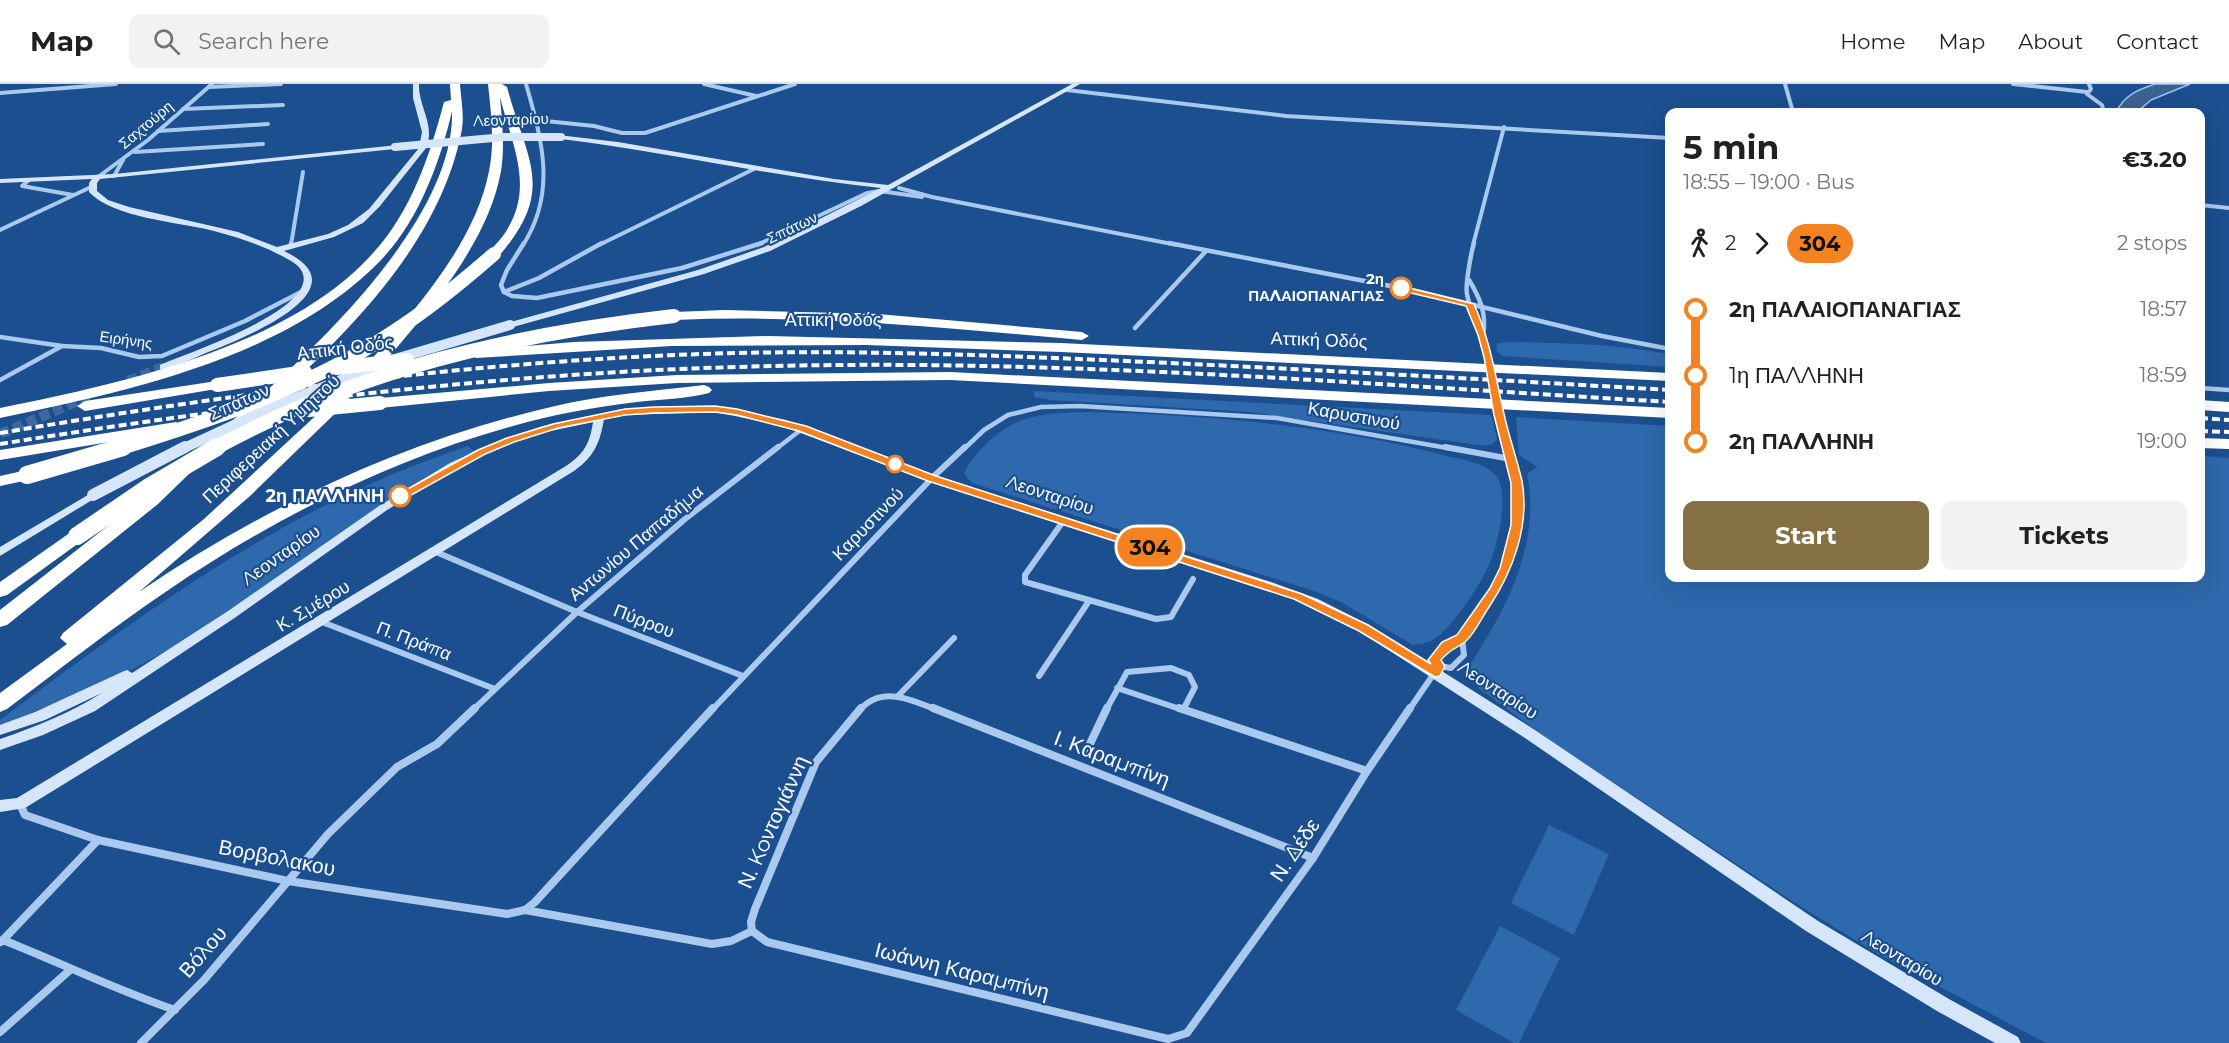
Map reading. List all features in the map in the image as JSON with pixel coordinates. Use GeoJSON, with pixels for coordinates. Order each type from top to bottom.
{"type":"FeatureCollection","features":[{"type":"Feature","properties":{"kind":"highway"},"geometry":{"type":"LineString","coordinates":[[0,413],[105,390],[184,366],[265,333],[331,295],[378,255],[411,204],[436,150],[455,84]]}},
{"type":"Feature","properties":{"kind":"highway","name":"Περιφερειακή Υμηττού"},"geometry":{"type":"LineString","coordinates":[[0,620],[179,476],[305,361],[368,296],[416,232],[440,188],[456,132],[455,84]]}},
{"type":"Feature","properties":{"kind":"highway","name":"Περιφερειακή Υμηττού"},"geometry":{"type":"LineString","coordinates":[[0,693],[164,562],[226,508],[321,420],[397,339],[439,285],[486,203],[493,180],[498,144],[493,84]]}},
{"type":"Feature","properties":{"kind":"highway"},"geometry":{"type":"LineString","coordinates":[[0,481],[166,434],[242,406],[303,380],[401,327],[466,281],[494,254],[515,228],[525,206],[529,186],[526,160],[502,84]]}},
{"type":"Feature","properties":{"kind":"highway"},"geometry":{"type":"LineString","coordinates":[[0,591],[125,502],[226,442],[277,417],[336,393],[431,361],[479,348],[577,328],[674,316],[746,313],[816,314],[1420,363]]}},
{"type":"Feature","properties":{"kind":"highway","name":"Αττική Οδός"},"geometry":{"type":"LineString","coordinates":[[0,421],[216,385],[412,360],[618,344],[816,339],[1000,344],[1665,377]]}},
{"type":"Feature","properties":{"kind":"highway"},"geometry":{"type":"LineString","coordinates":[[0,455],[196,424],[380,403],[549,387],[767,377],[950,376],[1665,413]]}},
{"type":"Feature","properties":{"kind":"highway"},"geometry":{"type":"LineString","coordinates":[[0,704],[152,592],[218,550],[344,483],[398,459],[499,425],[605,401],[712,389],[858,384],[1114,384]]}},
{"type":"Feature","properties":{"kind":"highway"},"geometry":{"type":"LineString","coordinates":[[2205,405],[2229,407]]}},
{"type":"Feature","properties":{"kind":"highway"},"geometry":{"type":"LineString","coordinates":[[2205,443],[2229,444]]}},
{"type":"Feature","properties":{"kind":"street"},"geometry":{"type":"LineString","coordinates":[[30,91],[38,84]]}},
{"type":"Feature","properties":{"kind":"street"},"geometry":{"type":"LineString","coordinates":[[0,93],[116,84]]}},
{"type":"Feature","properties":{"kind":"street"},"geometry":{"type":"LineString","coordinates":[[210,86],[281,84]]}},
{"type":"Feature","properties":{"kind":"street"},"geometry":{"type":"LineString","coordinates":[[277,250],[341,231],[360,221],[417,154],[426,137],[415,98],[416,84]]}},
{"type":"Feature","properties":{"kind":"street"},"geometry":{"type":"LineString","coordinates":[[526,84],[536,120],[543,162],[544,195],[538,217],[528,238],[503,276],[501,285],[504,292],[520,298],[537,298],[682,268],[765,242],[854,198],[890,190],[1416,291],[1665,348]]}},
{"type":"Feature","properties":{"kind":"street"},"geometry":{"type":"LineString","coordinates":[[704,84],[757,97]]}},
{"type":"Feature","properties":{"kind":"street"},"geometry":{"type":"LineString","coordinates":[[536,120],[565,122],[622,133],[640,133],[795,84]]}},
{"type":"Feature","properties":{"kind":"street","name":"Σπάτων"},"geometry":{"type":"LineString","coordinates":[[0,552],[93,495],[203,438],[320,387],[429,348],[510,325],[622,300],[742,265],[798,243],[1077,84]]}},
{"type":"Feature","properties":{"kind":"street"},"geometry":{"type":"LineString","coordinates":[[1785,84],[1792,108]]}},
{"type":"Feature","properties":{"kind":"street"},"geometry":{"type":"LineString","coordinates":[[2013,84],[2087,92],[2103,108]]}},
{"type":"Feature","properties":{"kind":"street"},"geometry":{"type":"LineString","coordinates":[[2087,92],[2091,89],[2090,84]]}},
{"type":"Feature","properties":{"kind":"street","name":"Σαχτούρη"},"geometry":{"type":"LineString","coordinates":[[98,177],[134,152],[210,86]]}},
{"type":"Feature","properties":{"kind":"street"},"geometry":{"type":"LineString","coordinates":[[1063,92],[1286,116],[1665,138]]}},
{"type":"Feature","properties":{"kind":"street"},"geometry":{"type":"LineString","coordinates":[[183,109],[283,105]]}},
{"type":"Feature","properties":{"kind":"street"},"geometry":{"type":"LineString","coordinates":[[158,131],[268,124]]}},
{"type":"Feature","properties":{"kind":"street"},"geometry":{"type":"LineString","coordinates":[[1489,357],[1466,292],[1469,280],[1469,261],[1504,127]]}},
{"type":"Feature","properties":{"kind":"street","name":"Λεονταρίου"},"geometry":{"type":"LineString","coordinates":[[0,181],[114,176],[504,137],[561,137],[607,142],[890,190]]}},
{"type":"Feature","properties":{"kind":"street"},"geometry":{"type":"LineString","coordinates":[[134,152],[263,144]]}},
{"type":"Feature","properties":{"kind":"street","name":"Σαχτούρη"},"geometry":{"type":"LineString","coordinates":[[114,176],[123,160]]}},
{"type":"Feature","properties":{"kind":"street"},"geometry":{"type":"LineString","coordinates":[[504,292],[539,278],[624,231],[756,168]]}},
{"type":"Feature","properties":{"kind":"street"},"geometry":{"type":"LineString","coordinates":[[291,246],[303,172]]}},
{"type":"Feature","properties":{"kind":"street","name":"Λεονταρίου"},"geometry":{"type":"LineString","coordinates":[[91,187],[104,183],[114,176]]}},
{"type":"Feature","properties":{"kind":"street"},"geometry":{"type":"LineString","coordinates":[[0,230],[91,187],[98,177]]}},
{"type":"Feature","properties":{"kind":"street"},"geometry":{"type":"LineString","coordinates":[[29,180],[22,186],[74,195]]}},
{"type":"Feature","properties":{"kind":"street"},"geometry":{"type":"LineString","coordinates":[[91,187],[96,197],[109,203],[234,234],[277,250],[305,269],[308,277],[306,289],[295,303],[264,323],[164,366]]}},
{"type":"Feature","properties":{"kind":"street"},"geometry":{"type":"LineString","coordinates":[[890,190],[932,197]]}},
{"type":"Feature","properties":{"kind":"street"},"geometry":{"type":"LineString","coordinates":[[2205,206],[2229,208]]}},
{"type":"Feature","properties":{"kind":"street"},"geometry":{"type":"LineString","coordinates":[[1135,328],[1206,251]]}},
{"type":"Feature","properties":{"kind":"street"},"geometry":{"type":"LineString","coordinates":[[1469,280],[1478,293],[1487,322],[1483,335]]}},
{"type":"Feature","properties":{"kind":"street","name":"Ειρήνης"},"geometry":{"type":"LineString","coordinates":[[0,337],[62,346],[100,348],[143,357],[167,355],[245,321],[306,289]]}},
{"type":"Feature","properties":{"kind":"street"},"geometry":{"type":"LineString","coordinates":[[0,380],[62,346]]}},
{"type":"Feature","properties":{"kind":"street"},"geometry":{"type":"LineString","coordinates":[[2205,388],[2229,390]]}},
{"type":"Feature","properties":{"kind":"street","name":"Καρυστινού"},"geometry":{"type":"LineString","coordinates":[[525,910],[932,478],[997,420],[1024,410],[1059,406],[1277,418],[1511,459]]}},
{"type":"Feature","properties":{"kind":"street","name":"Λεονταρίου"},"geometry":{"type":"LineString","coordinates":[[0,745],[38,731],[163,658],[382,508],[436,475],[510,440],[552,427],[599,417],[654,410],[715,409],[762,417],[802,429],[932,478],[1256,581],[1314,602],[1437,670],[1812,926],[1952,1010],[2012,1043]]}},
{"type":"Feature","properties":{"kind":"street","name":"Ν. Δέδε"},"geometry":{"type":"LineString","coordinates":[[1168,1039],[1187,1033],[1313,858],[1367,771],[1437,670],[1435,660],[1439,654],[1446,645],[1462,638],[1495,589],[1513,545],[1518,505],[1517,483],[1499,415]]}},
{"type":"Feature","properties":{"kind":"street","name":"Κ. Σμέρου"},"geometry":{"type":"LineString","coordinates":[[20,804],[565,472],[588,454],[594,446],[599,417]]}},
{"type":"Feature","properties":{"kind":"street","name":"Αντωνίου Παπαδήμα"},"geometry":{"type":"LineString","coordinates":[[288,881],[328,834],[397,767],[430,749],[578,612],[685,519],[802,429]]}},
{"type":"Feature","properties":{"kind":"street"},"geometry":{"type":"LineString","coordinates":[[1064,520],[1025,575],[1025,582],[1156,619],[1165,619],[1172,617],[1193,579]]}},
{"type":"Feature","properties":{"kind":"street","name":"Πύρρου"},"geometry":{"type":"LineString","coordinates":[[436,552],[578,612],[743,676]]}},
{"type":"Feature","properties":{"kind":"street"},"geometry":{"type":"LineString","coordinates":[[1039,676],[1089,601]]}},
{"type":"Feature","properties":{"kind":"street","name":"Π. Πράπα"},"geometry":{"type":"LineString","coordinates":[[322,622],[495,689]]}},
{"type":"Feature","properties":{"kind":"street"},"geometry":{"type":"LineString","coordinates":[[898,696],[954,638]]}},
{"type":"Feature","properties":{"kind":"street","name":"Ν. Δέδε"},"geometry":{"type":"LineString","coordinates":[[1437,670],[1451,668],[1464,655],[1462,638]]}},
{"type":"Feature","properties":{"kind":"street"},"geometry":{"type":"LineString","coordinates":[[1087,750],[1127,672],[1171,668],[1189,675],[1195,687],[1182,710]]}},
{"type":"Feature","properties":{"kind":"street"},"geometry":{"type":"LineString","coordinates":[[1117,688],[1367,771]]}},
{"type":"Feature","properties":{"kind":"street","name":"Ι. Καραμπίνη"},"geometry":{"type":"LineString","coordinates":[[898,696],[1313,858]]}},
{"type":"Feature","properties":{"kind":"street","name":"Ν. Koντογιάννη"},"geometry":{"type":"LineString","coordinates":[[752,932],[751,922],[755,909],[816,762],[864,705],[877,698],[898,696]]}},
{"type":"Feature","properties":{"kind":"street","name":"Λεονταρίου"},"geometry":{"type":"LineString","coordinates":[[0,730],[88,700]]}},
{"type":"Feature","properties":{"kind":"street"},"geometry":{"type":"LineString","coordinates":[[0,806],[20,804]]}},
{"type":"Feature","properties":{"kind":"street","name":"Βορβολακου"},"geometry":{"type":"LineString","coordinates":[[20,804],[25,815],[98,840],[288,881],[507,914],[525,910],[712,944],[731,941],[752,932]]}},
{"type":"Feature","properties":{"kind":"street"},"geometry":{"type":"LineString","coordinates":[[98,840],[1,941],[56,961],[70,970],[124,993],[175,1010]]}},
{"type":"Feature","properties":{"kind":"street","name":"Βόλου"},"geometry":{"type":"LineString","coordinates":[[141,1043],[204,980],[288,881]]}},
{"type":"Feature","properties":{"kind":"street","name":"Ιωάννη Καραμπίνη"},"geometry":{"type":"LineString","coordinates":[[752,932],[767,942],[1168,1039]]}},
{"type":"Feature","properties":{"kind":"street"},"geometry":{"type":"LineString","coordinates":[[0,1032],[70,970]]}},
{"type":"Feature","properties":{"kind":"shaded area"},"geometry":{"type":"Polygon","coordinates":[[[2155,84],[2190,84],[2151,100],[2142,108],[2119,108],[2132,94],[2155,84]]]}},
{"type":"Feature","properties":{"kind":"shaded area"},"geometry":{"type":"Polygon","coordinates":[[[1498,343],[1629,348],[1665,353],[1665,367],[1502,356],[1496,350],[1498,343]]]}},
{"type":"Feature","properties":{"kind":"shaded area"},"geometry":{"type":"Polygon","coordinates":[[[1034,391],[1491,415],[1497,439],[1491,444],[1481,445],[1250,412],[1051,400],[1034,397],[1034,391]]]}},
{"type":"Feature","properties":{"kind":"shaded area"},"geometry":{"type":"Polygon","coordinates":[[[1085,412],[1222,419],[1313,429],[1403,445],[1474,463],[1493,472],[1501,486],[1501,523],[1491,560],[1483,577],[1455,619],[1431,641],[1413,645],[1341,602],[1314,591],[972,483],[964,474],[983,447],[1009,426],[1032,417],[1085,412]]]}},
{"type":"Feature","properties":{"kind":"shaded area"},"geometry":{"type":"Polygon","coordinates":[[[1516,417],[1665,426],[1665,582],[2205,582],[2205,456],[2229,458],[2229,1043],[2046,1043],[1878,954],[1800,906],[1557,745],[1478,688],[1470,678],[1471,663],[1508,597],[1525,550],[1530,500],[1527,474],[1537,467],[1519,455],[1516,417]]]}},
{"type":"Feature","properties":{"kind":"shaded area"},"geometry":{"type":"Polygon","coordinates":[[[468,446],[476,453],[441,470],[170,649],[122,675],[0,726],[0,720],[152,609],[272,534],[352,492],[468,446]]]}},
{"type":"Feature","properties":{"kind":"shaded area"},"geometry":{"type":"Polygon","coordinates":[[[1549,825],[1609,854],[1574,935],[1511,903],[1549,825]]]}},
{"type":"Feature","properties":{"kind":"shaded area"},"geometry":{"type":"Polygon","coordinates":[[[1500,926],[1560,958],[1519,1043],[1514,1043],[1456,1010],[1500,926]]]}},
{"type":"Feature","properties":{"kind":"tunnel"},"geometry":{"type":"LineString","coordinates":[[1489,357],[1499,415]]}},
{"type":"Feature","properties":{"kind":"tunnel"},"geometry":{"type":"LineString","coordinates":[[128,381],[163,367]]}},
{"type":"Feature","properties":{"kind":"tunnel"},"geometry":{"type":"LineString","coordinates":[[0,434],[93,395]]}},
{"type":"Feature","properties":{"kind":"railway"},"geometry":{"type":"LineString","coordinates":[[0,433],[183,404],[367,380],[551,362],[736,353],[891,353],[1046,358],[1279,368],[1665,390]]}},
{"type":"Feature","properties":{"kind":"railway"},"geometry":{"type":"LineString","coordinates":[[0,444],[183,416],[459,384],[551,376],[736,367],[853,365],[1086,369],[1320,380],[1665,402]]}},
{"type":"Feature","properties":{"kind":"railway"},"geometry":{"type":"LineString","coordinates":[[2205,418],[2229,420]]}},
{"type":"Feature","properties":{"kind":"railway"},"geometry":{"type":"LineString","coordinates":[[2205,431],[2229,432]]}},
{"type":"Feature","properties":{"kind":"bus line","name":"304"},"geometry":{"type":"LineString","coordinates":[[400,496],[482,452],[510,440],[569,422],[625,412],[654,410],[715,409],[737,412],[782,422],[932,478],[1298,596],[1364,628],[1435,673],[1439,666],[1435,660],[1446,645],[1462,638],[1495,589],[1505,568],[1517,525],[1517,483],[1499,415],[1489,357],[1470,304],[1401,288]]}},
{"type":"Feature","properties":{"kind":"place","name":"2η ΠΑΛΑΙΟΠΑΝΑΓΙΑΣ"},"geometry":{"type":"Point","coordinates":[1401,288]}},
{"type":"Feature","properties":{"kind":"place","name":"2η ΠΑΛΛΗΝΗ"},"geometry":{"type":"Point","coordinates":[400,496]}}]}
